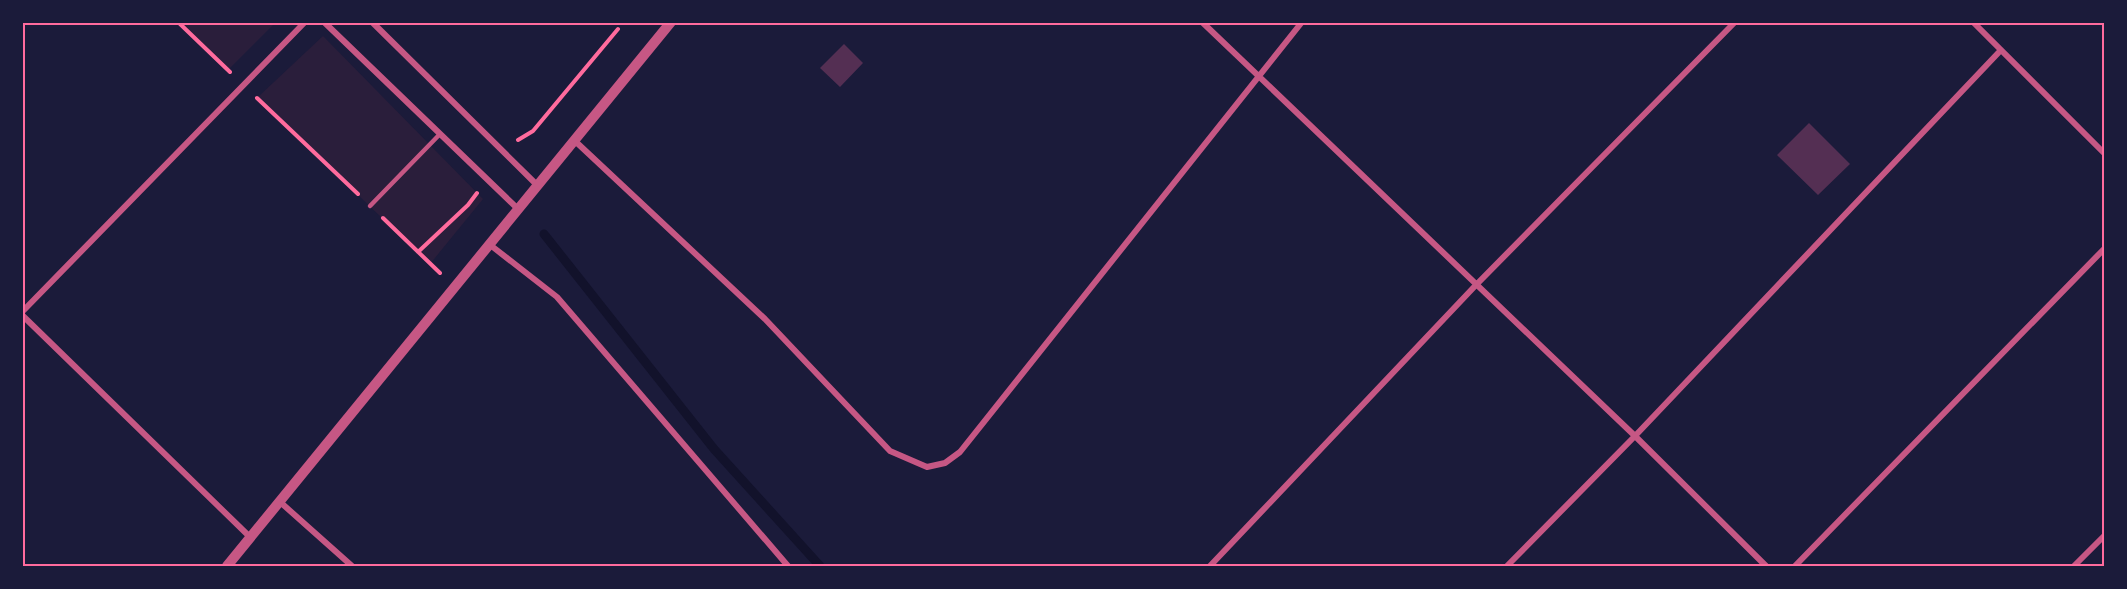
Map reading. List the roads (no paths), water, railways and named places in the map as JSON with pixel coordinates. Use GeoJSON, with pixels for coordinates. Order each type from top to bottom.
{"type":"FeatureCollection","features":[{"type":"Feature","properties":{"kind":"street"},"geometry":{"type":"LineString","coordinates":[[250,537],[22,314],[305,22]]}},
{"type":"Feature","properties":{"kind":"street"},"geometry":{"type":"LineString","coordinates":[[324,22],[518,209]]}},
{"type":"Feature","properties":{"kind":"street"},"geometry":{"type":"LineString","coordinates":[[372,22],[537,185]]}},
{"type":"Feature","properties":{"kind":"street"},"geometry":{"type":"LineString","coordinates":[[227,567],[279,500],[453,286],[575,141],[670,22]]}},
{"type":"Feature","properties":{"kind":"street"},"geometry":{"type":"LineString","coordinates":[[1202,22],[1256,77],[1635,436],[1766,567]]}},
{"type":"Feature","properties":{"kind":"street"},"geometry":{"type":"LineString","coordinates":[[575,141],[765,319],[890,451],[927,467],[945,463],[960,452],[1302,22]]}},
{"type":"Feature","properties":{"kind":"street"},"geometry":{"type":"LineString","coordinates":[[1210,567],[1475,286],[1735,22]]}},
{"type":"Feature","properties":{"kind":"street"},"geometry":{"type":"LineString","coordinates":[[1972,22],[2104,153]]}},
{"type":"Feature","properties":{"kind":"street"},"geometry":{"type":"LineString","coordinates":[[1507,567],[1635,436],[2001,50]]}},
{"type":"Feature","properties":{"kind":"street"},"geometry":{"type":"LineString","coordinates":[[489,243],[557,297],[788,566]]}},
{"type":"Feature","properties":{"kind":"street"},"geometry":{"type":"LineString","coordinates":[[1795,567],[2104,249]]}},
{"type":"Feature","properties":{"kind":"street"},"geometry":{"type":"LineString","coordinates":[[279,500],[351,567]]}},
{"type":"Feature","properties":{"kind":"street"},"geometry":{"type":"LineString","coordinates":[[2074,567],[2104,536]]}},
{"type":"Feature","properties":{"kind":"lane"},"geometry":{"type":"LineString","coordinates":[[370,206],[439,135]]}},
{"type":"Feature","properties":{"kind":"waterway"},"geometry":{"type":"LineString","coordinates":[[544,234],[714,449],[820,566]]}}]}
